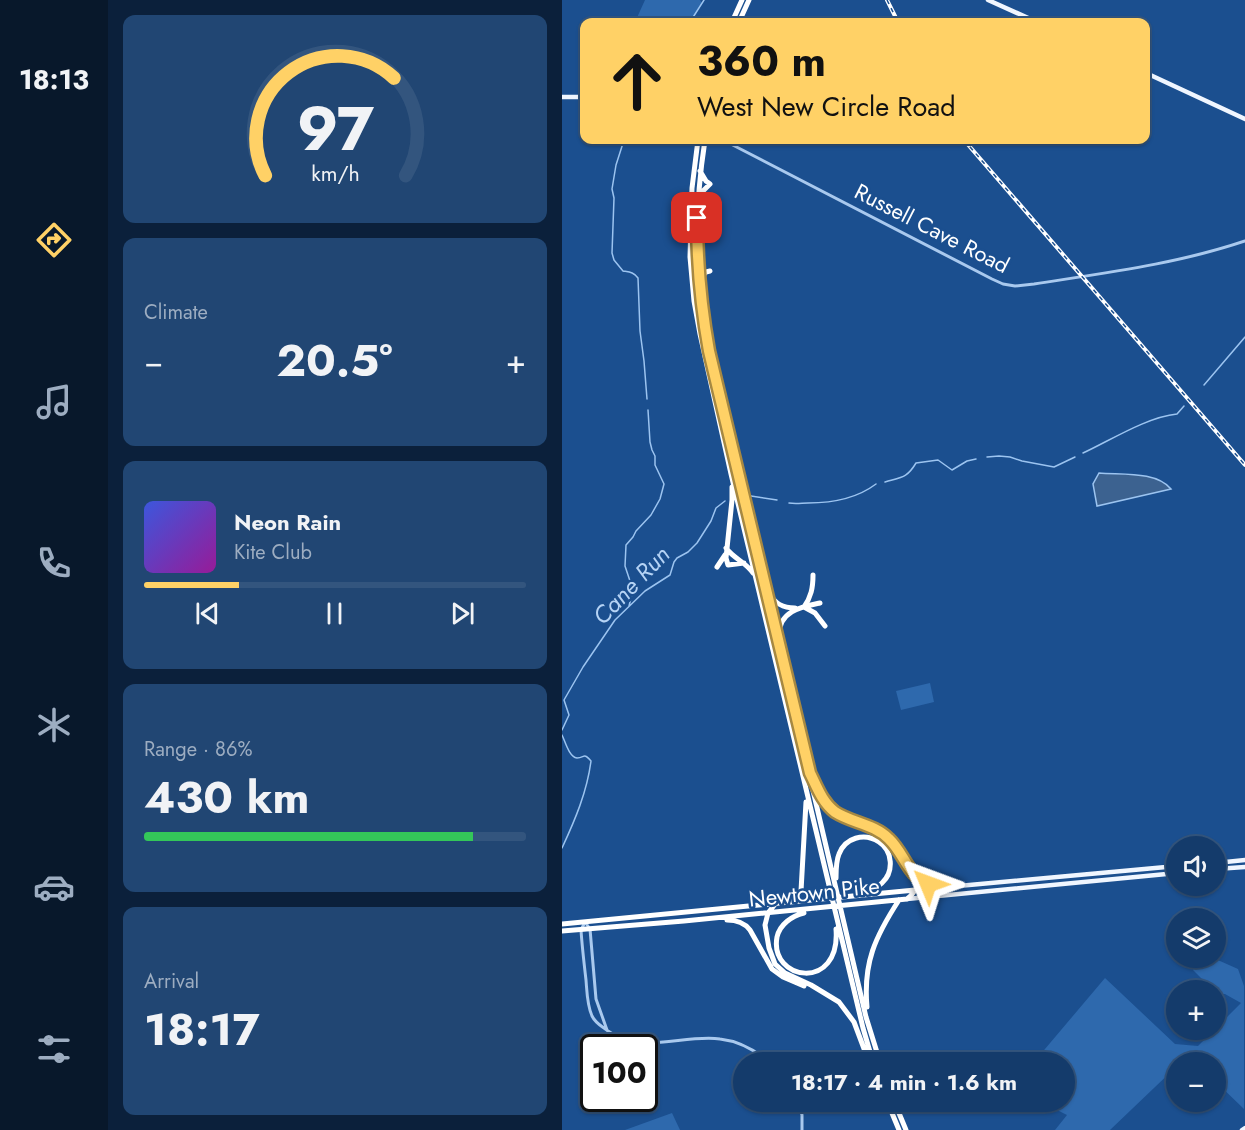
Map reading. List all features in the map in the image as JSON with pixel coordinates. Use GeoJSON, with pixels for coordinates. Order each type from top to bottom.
{"type":"FeatureCollection","features":[{"type":"Feature","properties":{"kind":"highway"},"geometry":{"type":"LineString","coordinates":[[734,18],[742,0]]}},
{"type":"Feature","properties":{"kind":"highway"},"geometry":{"type":"LineString","coordinates":[[741,18],[749,0]]}},
{"type":"Feature","properties":{"kind":"highway"},"geometry":{"type":"LineString","coordinates":[[698,144],[692,188],[690,257],[696,311],[765,585],[877,1052]]}},
{"type":"Feature","properties":{"kind":"highway"},"geometry":{"type":"LineString","coordinates":[[704,144],[698,196],[698,265],[715,389],[731,474],[869,1052]]}},
{"type":"Feature","properties":{"kind":"highway"},"geometry":{"type":"LineString","coordinates":[[698,196],[710,184],[700,171]]}},
{"type":"Feature","properties":{"kind":"highway"},"geometry":{"type":"LineString","coordinates":[[698,265],[710,271],[699,280]]}},
{"type":"Feature","properties":{"kind":"highway"},"geometry":{"type":"LineString","coordinates":[[731,474],[732,500],[726,551],[728,565],[744,563]]}},
{"type":"Feature","properties":{"kind":"highway"},"geometry":{"type":"LineString","coordinates":[[726,551],[750,568],[756,577]]}},
{"type":"Feature","properties":{"kind":"highway"},"geometry":{"type":"LineString","coordinates":[[717,567],[726,551]]}},
{"type":"Feature","properties":{"kind":"highway"},"geometry":{"type":"LineString","coordinates":[[779,644],[781,621],[800,607],[812,589],[813,575]]}},
{"type":"Feature","properties":{"kind":"highway"},"geometry":{"type":"LineString","coordinates":[[765,585],[777,603],[783,606],[800,607],[820,603]]}},
{"type":"Feature","properties":{"kind":"highway"},"geometry":{"type":"LineString","coordinates":[[783,606],[785,616]]}},
{"type":"Feature","properties":{"kind":"highway"},"geometry":{"type":"LineString","coordinates":[[800,607],[819,616],[825,626]]}},
{"type":"Feature","properties":{"kind":"highway"},"geometry":{"type":"LineString","coordinates":[[810,773],[822,797],[834,810],[884,834],[914,874],[923,882],[940,888]]}},
{"type":"Feature","properties":{"kind":"highway"},"geometry":{"type":"LineString","coordinates":[[792,902],[801,891],[806,795]]}},
{"type":"Feature","properties":{"kind":"highway"},"geometry":{"type":"LineString","coordinates":[[837,891],[836,863],[842,848],[856,838],[873,839],[888,851],[890,869],[886,879],[877,887],[853,896]]}},
{"type":"Feature","properties":{"kind":"highway"},"geometry":{"type":"LineString","coordinates":[[907,899],[915,890],[917,882],[914,874]]}},
{"type":"Feature","properties":{"kind":"highway","name":"Newtown Pike"},"geometry":{"type":"LineString","coordinates":[[562,924],[915,890]]}},
{"type":"Feature","properties":{"kind":"highway","name":"Newtown Pike"},"geometry":{"type":"LineString","coordinates":[[562,931],[907,899]]}},
{"type":"Feature","properties":{"kind":"highway"},"geometry":{"type":"LineString","coordinates":[[870,1030],[866,985],[868,964],[888,916],[899,900]]}},
{"type":"Feature","properties":{"kind":"highway"},"geometry":{"type":"LineString","coordinates":[[776,903],[768,913],[765,925],[769,948],[775,964],[785,973],[833,997],[854,1022],[867,1052]]}},
{"type":"Feature","properties":{"kind":"highway"},"geometry":{"type":"LineString","coordinates":[[818,909],[789,920],[778,933],[777,948],[780,958],[787,966],[800,973],[818,971],[832,959],[837,939],[835,910]]}},
{"type":"Feature","properties":{"kind":"highway"},"geometry":{"type":"LineString","coordinates":[[702,919],[732,920],[745,924],[772,969],[789,980],[814,988]]}},
{"type":"Feature","properties":{"kind":"highway"},"geometry":{"type":"LineString","coordinates":[[892,1112],[899,1130]]}},
{"type":"Feature","properties":{"kind":"highway"},"geometry":{"type":"LineString","coordinates":[[899,1112],[906,1130]]}},
{"type":"Feature","properties":{"kind":"main road"},"geometry":{"type":"LineString","coordinates":[[988,0],[1028,18]]}},
{"type":"Feature","properties":{"kind":"main road"},"geometry":{"type":"LineString","coordinates":[[1150,75],[1244,119]]}},
{"type":"Feature","properties":{"kind":"main road"},"geometry":{"type":"LineString","coordinates":[[562,97],[580,97]]}},
{"type":"Feature","properties":{"kind":"main road"},"geometry":{"type":"LineString","coordinates":[[1226,861],[1244,860]]}},
{"type":"Feature","properties":{"kind":"main road","name":"Newtown Pike"},"geometry":{"type":"LineString","coordinates":[[915,890],[1166,867]]}},
{"type":"Feature","properties":{"kind":"main road"},"geometry":{"type":"LineString","coordinates":[[1226,869],[1244,867]]}},
{"type":"Feature","properties":{"kind":"main road"},"geometry":{"type":"LineString","coordinates":[[1153,868],[1154,875]]}},
{"type":"Feature","properties":{"kind":"main road","name":"Newtown Pike"},"geometry":{"type":"LineString","coordinates":[[907,899],[1166,874]]}},
{"type":"Feature","properties":{"kind":"street","name":"Russell Cave Road"},"geometry":{"type":"LineString","coordinates":[[731,144],[946,256],[1008,285],[1038,284],[1175,260],[1244,241]]}},
{"type":"Feature","properties":{"kind":"street"},"geometry":{"type":"LineString","coordinates":[[607,1030],[596,999],[590,929],[585,922],[581,930],[590,1008],[595,1021],[607,1030],[617,1037],[633,1042],[722,1039],[755,1052]]}},
{"type":"Feature","properties":{"kind":"street"},"geometry":{"type":"LineString","coordinates":[[801,1112],[802,1130]]}},
{"type":"Feature","properties":{"kind":"shaded area"},"geometry":{"type":"Polygon","coordinates":[[[645,0],[700,0],[702,3],[693,18],[637,18],[645,0]]]}},
{"type":"Feature","properties":{"kind":"shaded area"},"geometry":{"type":"Polygon","coordinates":[[[1099,473],[1128,474],[1157,479],[1171,489],[1097,506],[1093,484],[1099,473]]]}},
{"type":"Feature","properties":{"kind":"shaded area"},"geometry":{"type":"Polygon","coordinates":[[[930,683],[934,702],[901,710],[896,691],[930,683]]]}},
{"type":"Feature","properties":{"kind":"shaded area"},"geometry":{"type":"Polygon","coordinates":[[[1226,964],[1238,969],[1244,986],[1244,1109],[1226,1092],[1226,1052],[1166,1052],[1166,1077],[1110,1130],[1055,1130],[1067,1115],[1061,1112],[1075,1112],[1075,1052],[1042,1052],[1105,978],[1166,1036],[1166,1040],[1171,1040],[1175,1044],[1198,1046],[1204,1040],[1226,1040],[1226,1018],[1241,1003],[1226,995],[1226,980],[1203,980],[1193,970],[1194,968],[1226,968],[1226,964]]]}},
{"type":"Feature","properties":{"kind":"shaded area"},"geometry":{"type":"Polygon","coordinates":[[[672,1113],[680,1130],[625,1130],[672,1113]]]}},
{"type":"Feature","properties":{"kind":"waterway"},"geometry":{"type":"LineString","coordinates":[[693,18],[704,0]]}},
{"type":"Feature","properties":{"kind":"waterway"},"geometry":{"type":"LineString","coordinates":[[623,144],[612,189],[614,198],[612,253],[614,260],[623,271],[633,273],[638,278],[640,331],[647,399]]}},
{"type":"Feature","properties":{"kind":"waterway","name":"Cane Run"},"geometry":{"type":"LineString","coordinates":[[1204,385],[1245,337]]}},
{"type":"Feature","properties":{"kind":"waterway","name":"Cane Run"},"geometry":{"type":"LineString","coordinates":[[1083,453],[1141,424],[1177,414],[1184,406]]}},
{"type":"Feature","properties":{"kind":"waterway"},"geometry":{"type":"LineString","coordinates":[[629,606],[633,590],[625,566],[626,545],[651,515],[660,499],[664,484],[655,465],[655,456],[650,442],[648,410]]}},
{"type":"Feature","properties":{"kind":"waterway","name":"Cane Run"},"geometry":{"type":"LineString","coordinates":[[987,457],[1010,457],[1054,467],[1075,457]]}},
{"type":"Feature","properties":{"kind":"waterway","name":"Cane Run"},"geometry":{"type":"LineString","coordinates":[[885,482],[907,474],[916,463],[938,460],[952,470],[967,461],[976,459]]}},
{"type":"Feature","properties":{"kind":"waterway","name":"Cane Run"},"geometry":{"type":"LineString","coordinates":[[789,503],[835,501],[860,493],[876,484]]}},
{"type":"Feature","properties":{"kind":"waterway","name":"Cane Run"},"geometry":{"type":"LineString","coordinates":[[751,496],[777,500]]}},
{"type":"Feature","properties":{"kind":"waterway","name":"Cane Run"},"geometry":{"type":"LineString","coordinates":[[562,730],[569,715],[564,700],[615,620],[645,591],[670,575],[674,562],[697,543],[711,521],[716,508],[725,501]]}},
{"type":"Feature","properties":{"kind":"waterway","name":"Cane Run"},"geometry":{"type":"LineString","coordinates":[[562,735],[574,757],[585,756],[591,761],[583,795],[562,848]]}},
{"type":"Feature","properties":{"kind":"railway"},"geometry":{"type":"LineString","coordinates":[[887,0],[896,18]]}},
{"type":"Feature","properties":{"kind":"railway"},"geometry":{"type":"LineString","coordinates":[[967,144],[1245,465]]}},
{"type":"Feature","properties":{"kind":"route"},"geometry":{"type":"LineString","coordinates":[[697,218],[699,283],[709,351],[810,773],[822,797],[834,810],[884,834],[916,878],[928,884]]}}]}
